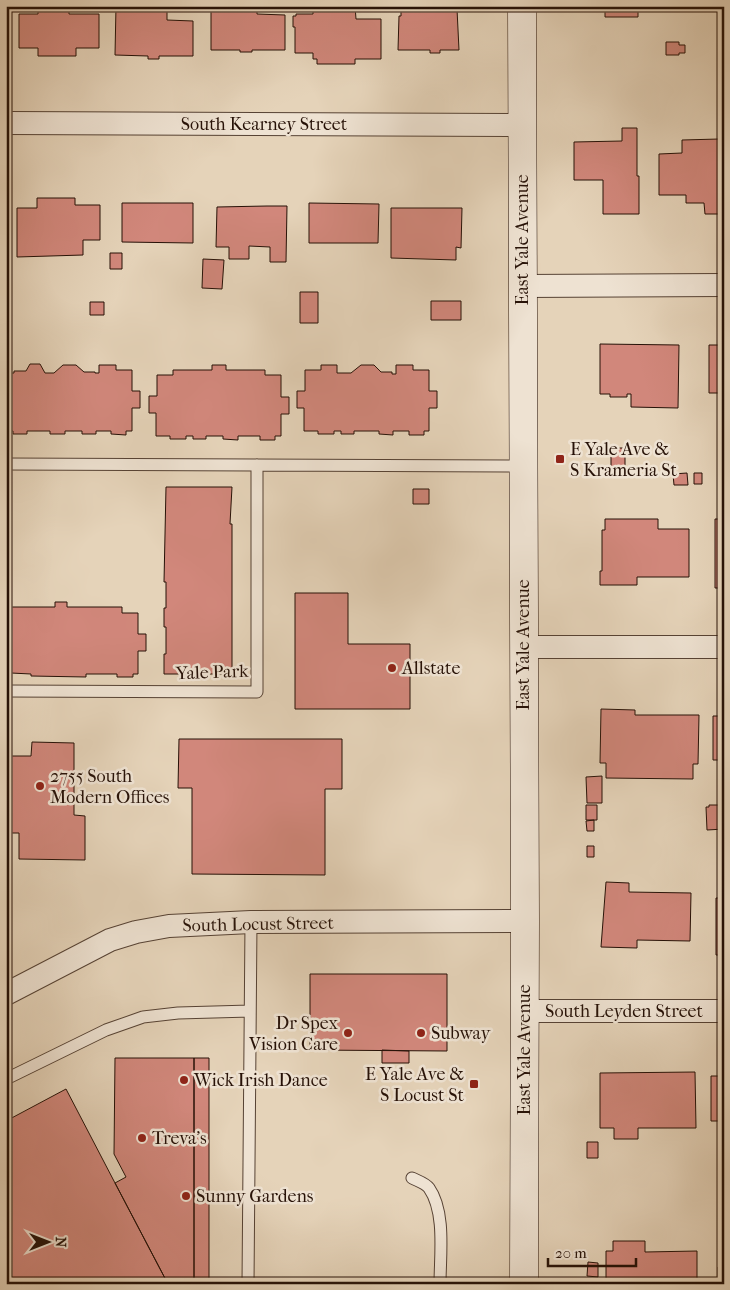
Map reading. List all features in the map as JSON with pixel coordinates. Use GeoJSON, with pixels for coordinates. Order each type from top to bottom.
{"type":"FeatureCollection","features":[{"type":"Feature","properties":{"kind":"main road","name":"East Yale Avenue"},"geometry":{"type":"LineString","coordinates":[[522,6],[525,921],[524,1284]]}},
{"type":"Feature","properties":{"kind":"street","name":"South Kearney Street"},"geometry":{"type":"LineString","coordinates":[[6,124],[522,125]]}},
{"type":"Feature","properties":{"kind":"street"},"geometry":{"type":"LineString","coordinates":[[522,286],[724,285]]}},
{"type":"Feature","properties":{"kind":"street"},"geometry":{"type":"LineString","coordinates":[[523,647],[724,647]]}},
{"type":"Feature","properties":{"kind":"street","name":"South Locust Street"},"geometry":{"type":"LineString","coordinates":[[6,994],[104,943],[126,935],[169,926],[251,922],[525,921]]}},
{"type":"Feature","properties":{"kind":"street","name":"South Leyden Street"},"geometry":{"type":"LineString","coordinates":[[524,1011],[724,1011]]}},
{"type":"Feature","properties":{"kind":"lane"},"geometry":{"type":"LineString","coordinates":[[6,464],[523,466]]}},
{"type":"Feature","properties":{"kind":"lane","name":"Yale Park"},"geometry":{"type":"LineString","coordinates":[[6,691],[256,692],[256,465]]}},
{"type":"Feature","properties":{"kind":"lane"},"geometry":{"type":"LineString","coordinates":[[248,1284],[251,922]]}},
{"type":"Feature","properties":{"kind":"lane"},"geometry":{"type":"LineString","coordinates":[[6,1079],[106,1030],[143,1017],[178,1012],[250,1011]]}},
{"type":"Feature","properties":{"kind":"lane"},"geometry":{"type":"LineString","coordinates":[[412,1178],[422,1182],[428,1188],[438,1212],[440,1224],[440,1284]]}},
{"type":"Feature","properties":{"kind":"building"},"geometry":{"type":"Polygon","coordinates":[[[38,6],[69,6],[69,14],[99,14],[99,48],[76,48],[76,56],[38,56],[38,48],[19,48],[19,14],[38,14],[38,6]]]}},
{"type":"Feature","properties":{"kind":"building"},"geometry":{"type":"Polygon","coordinates":[[[116,6],[167,6],[167,20],[193,21],[193,56],[159,56],[159,59],[148,59],[148,56],[115,55],[116,6]]]}},
{"type":"Feature","properties":{"kind":"building"},"geometry":{"type":"Polygon","coordinates":[[[313,6],[355,6],[356,19],[381,19],[381,59],[355,59],[355,64],[317,64],[317,59],[313,59],[313,53],[295,53],[293,16],[296,16],[296,14],[313,14],[313,6]]]}},
{"type":"Feature","properties":{"kind":"building"},"geometry":{"type":"Polygon","coordinates":[[[401,6],[425,6],[425,9],[447,9],[447,6],[454,6],[457,9],[459,50],[440,50],[440,53],[430,53],[430,50],[398,50],[401,6]]]}},
{"type":"Feature","properties":{"kind":"building"},"geometry":{"type":"Polygon","coordinates":[[[605,6],[638,6],[638,17],[605,17],[605,6]]]}},
{"type":"Feature","properties":{"kind":"building"},"geometry":{"type":"Polygon","coordinates":[[[211,8],[257,8],[257,14],[285,15],[285,50],[240,52],[240,50],[211,50],[211,8]]]}},
{"type":"Feature","properties":{"kind":"building"},"geometry":{"type":"Polygon","coordinates":[[[666,42],[679,42],[679,45],[685,45],[685,53],[666,55],[666,42]]]}},
{"type":"Feature","properties":{"kind":"building"},"geometry":{"type":"Polygon","coordinates":[[[622,128],[637,128],[639,214],[603,214],[603,180],[574,180],[574,142],[622,141],[622,128]]]}},
{"type":"Feature","properties":{"kind":"building"},"geometry":{"type":"Polygon","coordinates":[[[719,139],[719,152],[724,152],[724,214],[705,214],[704,203],[686,203],[686,195],[659,195],[659,154],[682,153],[682,140],[719,139]]]}},
{"type":"Feature","properties":{"kind":"building"},"geometry":{"type":"Polygon","coordinates":[[[37,198],[75,198],[75,205],[100,205],[100,240],[83,240],[83,255],[17,257],[17,208],[37,208],[37,198]]]}},
{"type":"Feature","properties":{"kind":"building"},"geometry":{"type":"Polygon","coordinates":[[[122,203],[193,203],[193,243],[122,242],[122,203]]]}},
{"type":"Feature","properties":{"kind":"building"},"geometry":{"type":"Polygon","coordinates":[[[309,203],[379,204],[378,243],[309,243],[309,203]]]}},
{"type":"Feature","properties":{"kind":"building"},"geometry":{"type":"Polygon","coordinates":[[[287,206],[286,262],[270,262],[270,247],[249,246],[249,259],[229,259],[229,247],[216,247],[217,207],[287,206]]]}},
{"type":"Feature","properties":{"kind":"building"},"geometry":{"type":"Polygon","coordinates":[[[391,208],[462,208],[461,248],[456,247],[456,260],[391,258],[391,208]]]}},
{"type":"Feature","properties":{"kind":"building"},"geometry":{"type":"Polygon","coordinates":[[[110,253],[122,253],[122,269],[110,269],[110,253]]]}},
{"type":"Feature","properties":{"kind":"building"},"geometry":{"type":"Polygon","coordinates":[[[203,259],[224,260],[222,289],[202,288],[203,259]]]}},
{"type":"Feature","properties":{"kind":"building"},"geometry":{"type":"Polygon","coordinates":[[[300,292],[318,292],[318,323],[300,323],[300,292]]]}},
{"type":"Feature","properties":{"kind":"building"},"geometry":{"type":"Polygon","coordinates":[[[431,301],[461,301],[461,320],[431,320],[431,301]]]}},
{"type":"Feature","properties":{"kind":"building"},"geometry":{"type":"Polygon","coordinates":[[[90,302],[104,302],[104,315],[90,315],[90,302]]]}},
{"type":"Feature","properties":{"kind":"building"},"geometry":{"type":"Polygon","coordinates":[[[600,344],[679,345],[678,408],[631,407],[631,394],[627,394],[627,397],[610,397],[610,394],[600,394],[600,344]]]}},
{"type":"Feature","properties":{"kind":"building"},"geometry":{"type":"Polygon","coordinates":[[[709,345],[724,345],[724,393],[709,393],[709,345]]]}},
{"type":"Feature","properties":{"kind":"building"},"geometry":{"type":"Polygon","coordinates":[[[6,364],[9,365],[9,373],[26,371],[30,364],[40,364],[45,373],[54,373],[63,365],[76,365],[84,372],[95,373],[99,373],[99,365],[116,365],[116,370],[132,370],[132,391],[140,391],[140,408],[132,408],[132,431],[126,431],[126,435],[111,434],[111,431],[96,431],[96,434],[82,434],[82,431],[65,431],[65,434],[50,434],[50,431],[27,431],[27,434],[13,434],[13,431],[6,431],[6,364]]]}},
{"type":"Feature","properties":{"kind":"building"},"geometry":{"type":"Polygon","coordinates":[[[212,365],[226,365],[226,370],[265,370],[265,375],[281,375],[281,397],[289,397],[289,414],[281,414],[281,436],[275,436],[275,440],[260,440],[260,436],[238,436],[238,440],[223,439],[223,436],[206,436],[206,439],[193,439],[193,436],[186,436],[186,439],[170,439],[170,436],[156,436],[156,413],[149,413],[149,396],[157,396],[157,375],[173,375],[173,370],[212,370],[212,365]]]}},
{"type":"Feature","properties":{"kind":"building"},"geometry":{"type":"Polygon","coordinates":[[[321,365],[337,365],[337,373],[351,373],[361,365],[374,365],[381,372],[392,372],[392,374],[396,374],[396,365],[413,365],[413,370],[429,370],[429,391],[437,391],[437,408],[429,408],[429,431],[424,431],[424,435],[409,435],[409,431],[393,431],[393,435],[379,434],[379,431],[354,431],[354,434],[341,434],[341,431],[334,431],[334,434],[318,434],[318,431],[304,431],[304,408],[297,408],[297,391],[305,391],[305,370],[321,370],[321,365]]]}},
{"type":"Feature","properties":{"kind":"building"},"geometry":{"type":"Polygon","coordinates":[[[611,448],[625,448],[625,468],[611,468],[611,448]]]}},
{"type":"Feature","properties":{"kind":"building"},"geometry":{"type":"Polygon","coordinates":[[[687,473],[688,485],[674,485],[673,474],[687,473]]]}},
{"type":"Feature","properties":{"kind":"building"},"geometry":{"type":"Polygon","coordinates":[[[694,473],[702,473],[702,484],[694,484],[694,473]]]}},
{"type":"Feature","properties":{"kind":"building"},"geometry":{"type":"Polygon","coordinates":[[[166,487],[232,487],[230,524],[232,524],[232,674],[164,674],[164,654],[166,654],[164,608],[166,608],[166,582],[164,582],[166,487]]]}},
{"type":"Feature","properties":{"kind":"building"},"geometry":{"type":"Polygon","coordinates":[[[413,489],[429,489],[429,504],[413,504],[413,489]]]}},
{"type":"Feature","properties":{"kind":"building"},"geometry":{"type":"Polygon","coordinates":[[[605,519],[658,519],[658,529],[689,529],[689,577],[637,577],[637,585],[600,585],[602,530],[605,530],[605,519]]]}},
{"type":"Feature","properties":{"kind":"building"},"geometry":{"type":"Polygon","coordinates":[[[715,519],[724,519],[724,588],[715,588],[715,519]]]}},
{"type":"Feature","properties":{"kind":"building"},"geometry":{"type":"Polygon","coordinates":[[[295,593],[348,593],[348,644],[410,644],[410,709],[295,709],[295,593]]]}},
{"type":"Feature","properties":{"kind":"building"},"geometry":{"type":"Polygon","coordinates":[[[55,602],[67,602],[67,607],[122,607],[122,613],[138,613],[138,634],[146,634],[146,651],[138,651],[138,674],[133,674],[133,677],[117,677],[117,674],[86,674],[86,677],[31,676],[31,674],[11,673],[11,677],[6,677],[6,607],[55,607],[55,602]]]}},
{"type":"Feature","properties":{"kind":"building"},"geometry":{"type":"Polygon","coordinates":[[[601,709],[635,710],[635,715],[699,715],[698,764],[693,764],[693,779],[606,778],[606,763],[600,763],[601,709]]]}},
{"type":"Feature","properties":{"kind":"building"},"geometry":{"type":"Polygon","coordinates":[[[713,716],[724,716],[724,760],[713,760],[713,716]]]}},
{"type":"Feature","properties":{"kind":"building"},"geometry":{"type":"Polygon","coordinates":[[[179,739],[342,739],[342,789],[325,789],[325,875],[192,874],[192,788],[178,788],[179,739]]]}},
{"type":"Feature","properties":{"kind":"building","name":"2755 South Modern Offices"},"geometry":{"type":"Polygon","coordinates":[[[32,742],[74,743],[74,815],[85,816],[85,860],[19,859],[19,833],[6,833],[6,756],[31,756],[32,742]]]}},
{"type":"Feature","properties":{"kind":"building"},"geometry":{"type":"Polygon","coordinates":[[[602,776],[602,803],[587,803],[586,777],[602,776]]]}},
{"type":"Feature","properties":{"kind":"building"},"geometry":{"type":"Polygon","coordinates":[[[586,805],[597,805],[597,820],[586,820],[586,805]]]}},
{"type":"Feature","properties":{"kind":"building"},"geometry":{"type":"Polygon","coordinates":[[[709,805],[722,805],[722,808],[724,808],[724,829],[707,830],[706,807],[709,807],[709,805]]]}},
{"type":"Feature","properties":{"kind":"building"},"geometry":{"type":"Polygon","coordinates":[[[594,820],[594,831],[587,831],[586,821],[594,820]]]}},
{"type":"Feature","properties":{"kind":"building"},"geometry":{"type":"Polygon","coordinates":[[[587,846],[594,846],[594,857],[587,857],[587,846]]]}},
{"type":"Feature","properties":{"kind":"building"},"geometry":{"type":"Polygon","coordinates":[[[606,882],[629,883],[629,892],[691,893],[690,941],[637,940],[637,948],[601,947],[606,882]]]}},
{"type":"Feature","properties":{"kind":"building"},"geometry":{"type":"Polygon","coordinates":[[[716,898],[724,898],[724,955],[716,955],[716,898]]]}},
{"type":"Feature","properties":{"kind":"building"},"geometry":{"type":"Polygon","coordinates":[[[310,974],[447,974],[447,1051],[310,1050],[310,974]]]}},
{"type":"Feature","properties":{"kind":"building"},"geometry":{"type":"Polygon","coordinates":[[[382,1050],[409,1051],[409,1063],[382,1063],[382,1050]]]}},
{"type":"Feature","properties":{"kind":"building"},"geometry":{"type":"Polygon","coordinates":[[[115,1058],[194,1058],[194,1284],[168,1284],[115,1183],[126,1177],[114,1154],[115,1058]]]}},
{"type":"Feature","properties":{"kind":"building"},"geometry":{"type":"Polygon","coordinates":[[[194,1058],[209,1058],[209,1284],[194,1284],[194,1058]]]}},
{"type":"Feature","properties":{"kind":"building"},"geometry":{"type":"Polygon","coordinates":[[[695,1072],[696,1128],[638,1128],[638,1139],[614,1139],[614,1128],[600,1128],[600,1073],[695,1072]]]}},
{"type":"Feature","properties":{"kind":"building"},"geometry":{"type":"Polygon","coordinates":[[[711,1076],[724,1076],[724,1121],[711,1121],[711,1076]]]}},
{"type":"Feature","properties":{"kind":"building"},"geometry":{"type":"Polygon","coordinates":[[[66,1089],[168,1284],[6,1284],[6,1121],[66,1089]]]}},
{"type":"Feature","properties":{"kind":"building"},"geometry":{"type":"Polygon","coordinates":[[[587,1142],[598,1142],[598,1158],[587,1158],[587,1142]]]}},
{"type":"Feature","properties":{"kind":"building"},"geometry":{"type":"Polygon","coordinates":[[[613,1241],[645,1241],[645,1252],[697,1251],[697,1284],[606,1284],[606,1251],[613,1251],[613,1241]]]}},
{"type":"Feature","properties":{"kind":"building"},"geometry":{"type":"Polygon","coordinates":[[[588,1262],[598,1263],[598,1277],[587,1276],[588,1262]]]}},
{"type":"Feature","properties":{"kind":"building"},"geometry":{"type":"Polygon","coordinates":[[[718,1267],[724,1267],[724,1284],[718,1284],[718,1267]]]}},
{"type":"Feature","properties":{"kind":"place","name":"E Yale Ave & S Krameria St"},"geometry":{"type":"Point","coordinates":[560,459]}},
{"type":"Feature","properties":{"kind":"place","name":"Allstate"},"geometry":{"type":"Point","coordinates":[392,668]}},
{"type":"Feature","properties":{"kind":"place","name":"2755 South Modern Offices"},"geometry":{"type":"Point","coordinates":[40,786]}},
{"type":"Feature","properties":{"kind":"place","name":"Dr Spex Vision Care"},"geometry":{"type":"Point","coordinates":[348,1033]}},
{"type":"Feature","properties":{"kind":"place","name":"Subway"},"geometry":{"type":"Point","coordinates":[421,1033]}},
{"type":"Feature","properties":{"kind":"place","name":"Wick Irish Dance"},"geometry":{"type":"Point","coordinates":[184,1080]}},
{"type":"Feature","properties":{"kind":"place","name":"E Yale Ave & S Locust St"},"geometry":{"type":"Point","coordinates":[474,1084]}},
{"type":"Feature","properties":{"kind":"place","name":"Treva's"},"geometry":{"type":"Point","coordinates":[142,1138]}},
{"type":"Feature","properties":{"kind":"place","name":"Sunny Gardens"},"geometry":{"type":"Point","coordinates":[186,1196]}}]}
